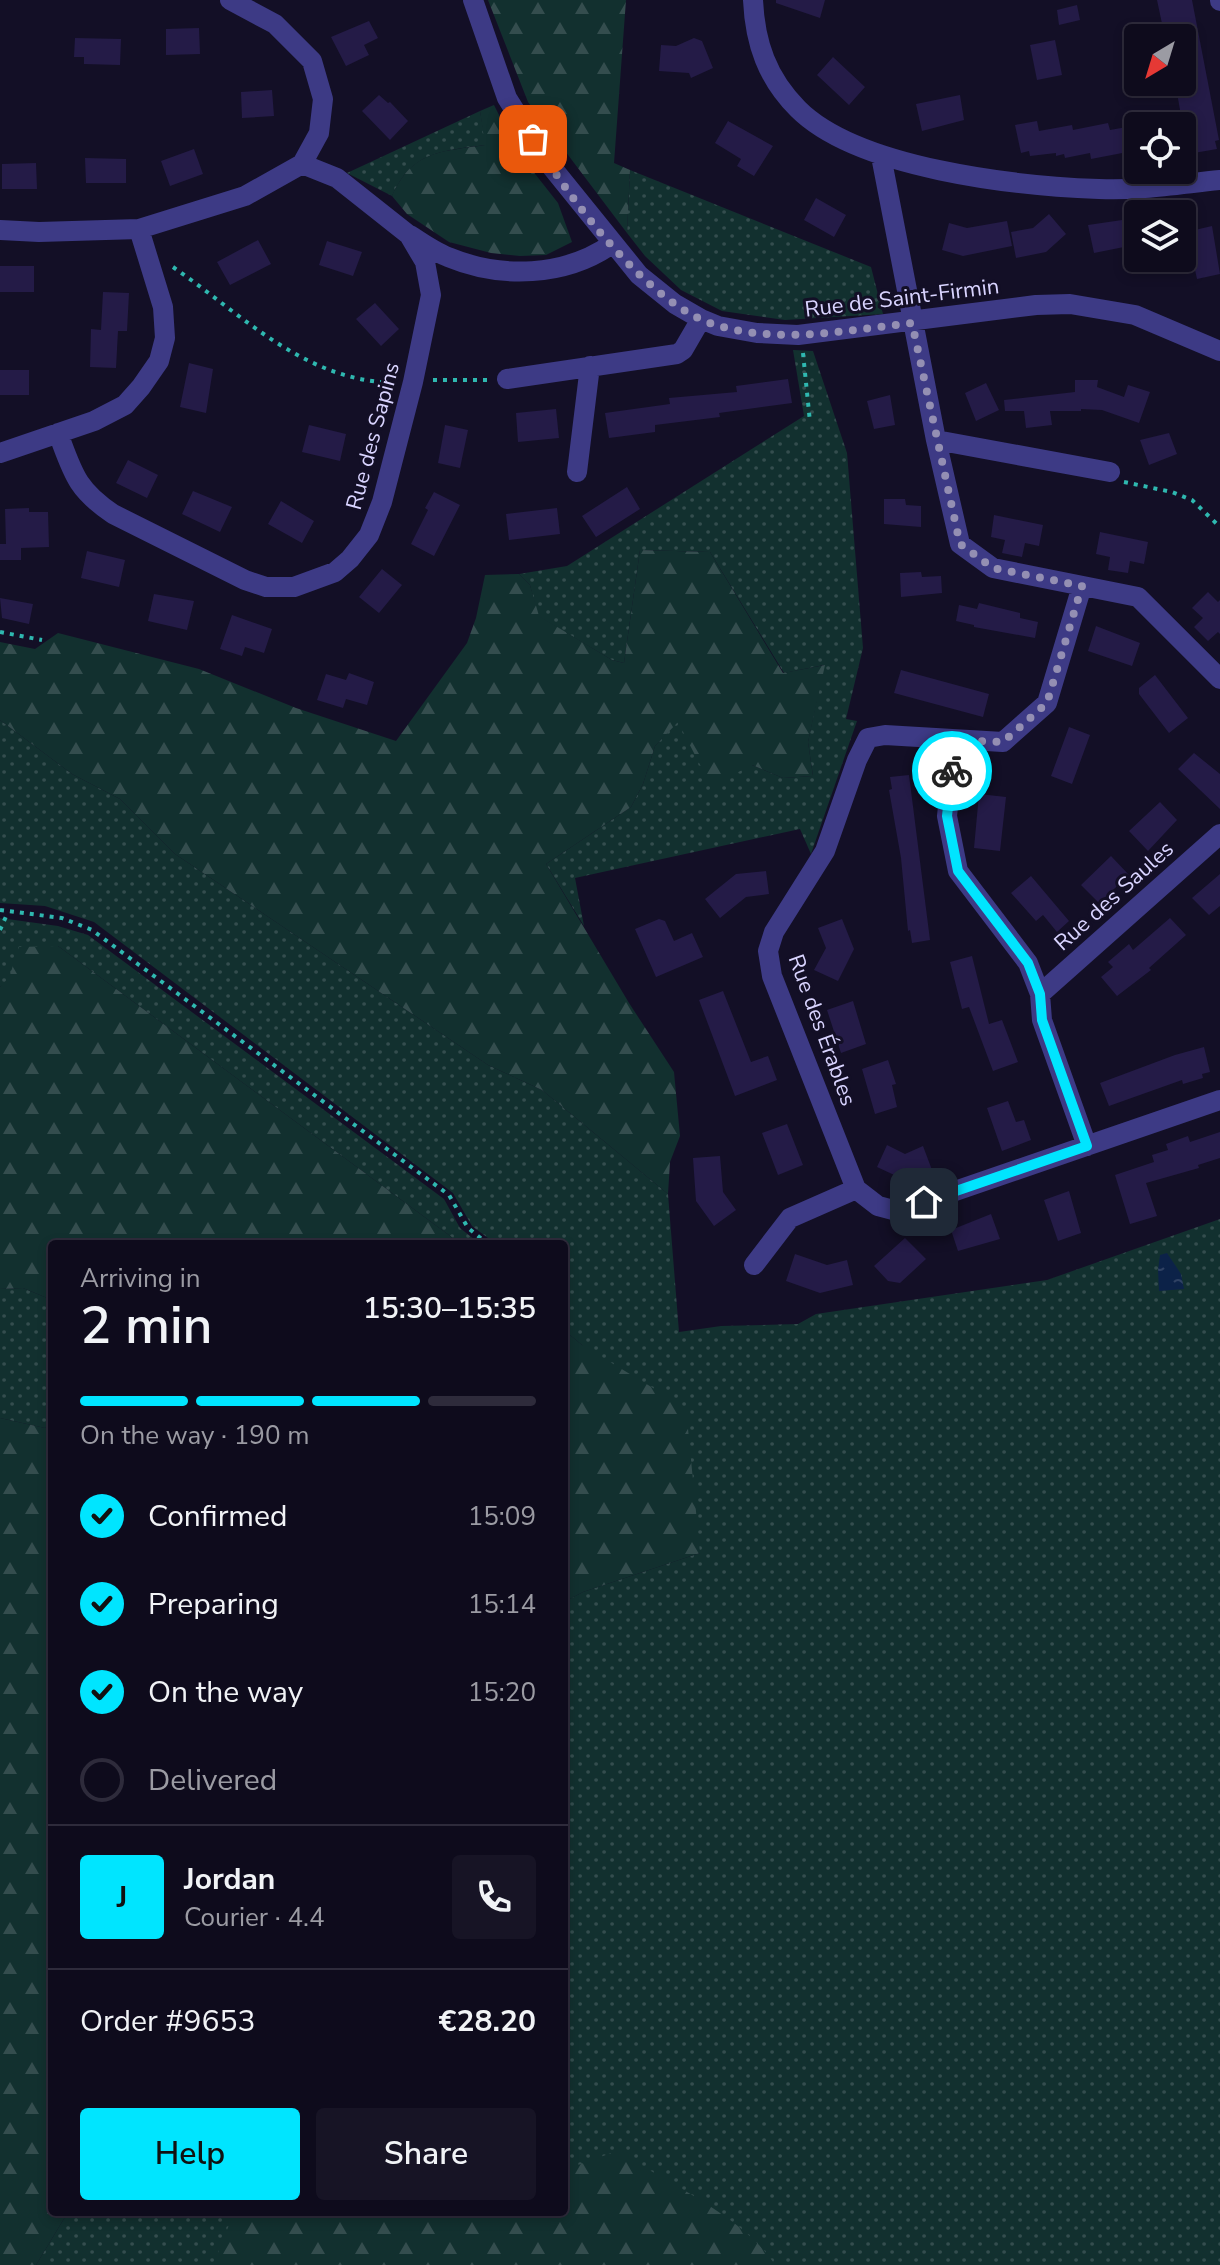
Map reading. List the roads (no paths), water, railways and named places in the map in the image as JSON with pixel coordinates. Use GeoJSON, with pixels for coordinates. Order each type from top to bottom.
{"type":"FeatureCollection","features":[{"type":"Feature","properties":{"kind":"street"},"geometry":{"type":"LineString","coordinates":[[0,230],[139,229],[245,196],[302,164],[319,133],[323,99],[312,61],[275,24],[230,0]]}},
{"type":"Feature","properties":{"kind":"street","name":"Rue de Saint-Firmin"},"geometry":{"type":"LineString","coordinates":[[473,0],[507,98],[546,160],[639,275],[675,304],[701,319],[718,326],[757,333],[798,335],[1036,305],[1070,304],[1135,315],[1220,351]]}},
{"type":"Feature","properties":{"kind":"street"},"geometry":{"type":"LineString","coordinates":[[753,0],[754,31],[763,56],[776,80],[799,110],[839,138],[881,156],[997,180],[1101,189],[1220,180]]}},
{"type":"Feature","properties":{"kind":"street"},"geometry":{"type":"LineString","coordinates":[[881,156],[912,323],[960,544],[993,568],[1138,597],[1220,679]]}},
{"type":"Feature","properties":{"kind":"street","name":"Rue des Sapins"},"geometry":{"type":"LineString","coordinates":[[58,433],[77,483],[92,500],[113,514],[245,580],[266,587],[294,587],[335,572],[350,559],[369,535],[382,502],[414,380],[431,295],[425,262],[409,235],[337,178],[302,164]]}},
{"type":"Feature","properties":{"kind":"street"},"geometry":{"type":"LineString","coordinates":[[0,453],[94,421],[125,405],[159,361],[165,338],[163,307],[139,229]]}},
{"type":"Feature","properties":{"kind":"street"},"geometry":{"type":"LineString","coordinates":[[409,235],[445,256],[465,263],[517,272],[574,265],[612,244]]}},
{"type":"Feature","properties":{"kind":"street"},"geometry":{"type":"LineString","coordinates":[[507,379],[677,354],[683,350],[701,319]]}},
{"type":"Feature","properties":{"kind":"street"},"geometry":{"type":"LineString","coordinates":[[577,472],[590,366]]}},
{"type":"Feature","properties":{"kind":"street"},"geometry":{"type":"LineString","coordinates":[[936,440],[1110,472]]}},
{"type":"Feature","properties":{"kind":"street","name":"Rue des Érables"},"geometry":{"type":"LineString","coordinates":[[856,1189],[772,976],[768,951],[774,932],[825,851],[857,760],[868,738],[885,735],[1003,742],[1047,703],[1082,586]]}},
{"type":"Feature","properties":{"kind":"street"},"geometry":{"type":"LineString","coordinates":[[955,740],[947,816],[958,871],[1028,963],[1040,994],[1042,1020],[1087,1146]]}},
{"type":"Feature","properties":{"kind":"street","name":"Rue des Saules"},"geometry":{"type":"LineString","coordinates":[[1040,994],[1220,834]]}},
{"type":"Feature","properties":{"kind":"street"},"geometry":{"type":"LineString","coordinates":[[754,1265],[790,1218],[856,1189],[878,1206],[897,1211],[1220,1100]]}},
{"type":"Feature","properties":{"kind":"water"},"geometry":{"type":"Polygon","coordinates":[[[1167,1253],[1181,1274],[1184,1289],[1159,1291],[1160,1255],[1167,1253]]]}}]}
